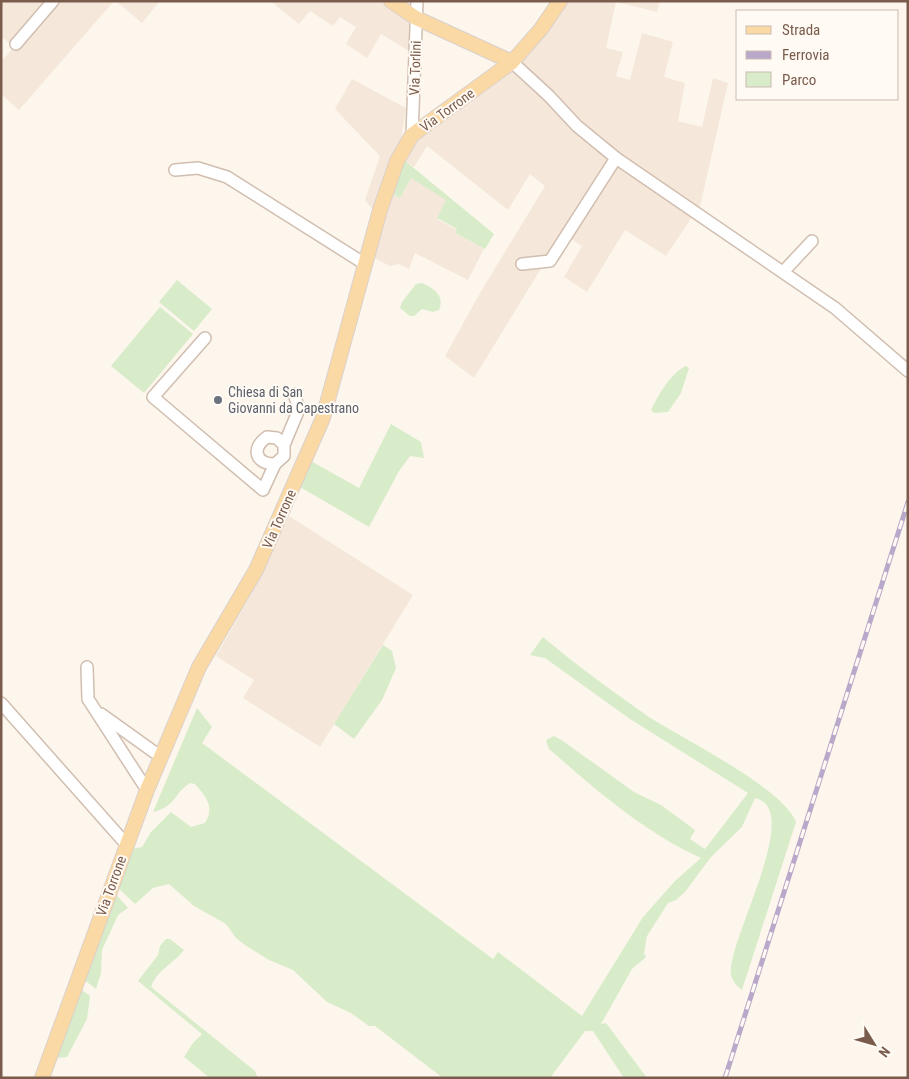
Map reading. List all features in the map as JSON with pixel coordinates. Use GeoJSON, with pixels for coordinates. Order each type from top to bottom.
{"type":"FeatureCollection","features":[{"type":"Feature","properties":{"kind":"main road"},"geometry":{"type":"LineString","coordinates":[[391,1],[416,18],[512,62]]}},
{"type":"Feature","properties":{"kind":"main road","name":"Via Torrone"},"geometry":{"type":"LineString","coordinates":[[42,1078],[126,844],[199,667],[256,570],[305,462],[325,411],[380,210],[397,161],[412,135],[512,62],[541,29],[560,1]]}},
{"type":"Feature","properties":{"kind":"street"},"geometry":{"type":"LineString","coordinates":[[16,44],[53,1]]}},
{"type":"Feature","properties":{"kind":"street","name":"Via Torlini"},"geometry":{"type":"LineString","coordinates":[[412,135],[417,1]]}},
{"type":"Feature","properties":{"kind":"street"},"geometry":{"type":"LineString","coordinates":[[512,62],[549,96],[577,126],[616,158],[784,271],[835,308],[908,371]]}},
{"type":"Feature","properties":{"kind":"street"},"geometry":{"type":"LineString","coordinates":[[522,264],[550,261],[616,158]]}},
{"type":"Feature","properties":{"kind":"street"},"geometry":{"type":"LineString","coordinates":[[175,170],[198,168],[227,177],[365,264]]}},
{"type":"Feature","properties":{"kind":"street"},"geometry":{"type":"LineString","coordinates":[[784,271],[812,241]]}},
{"type":"Feature","properties":{"kind":"street"},"geometry":{"type":"LineString","coordinates":[[204,338],[153,397],[263,490],[275,464],[284,451],[299,408],[294,394]]}},
{"type":"Feature","properties":{"kind":"street"},"geometry":{"type":"LineString","coordinates":[[275,464],[266,464],[259,459],[255,440],[267,437],[277,438],[284,451],[305,462]]}},
{"type":"Feature","properties":{"kind":"street"},"geometry":{"type":"LineString","coordinates":[[87,667],[88,699],[147,790]]}},
{"type":"Feature","properties":{"kind":"street"},"geometry":{"type":"LineString","coordinates":[[1,703],[126,844]]}},
{"type":"Feature","properties":{"kind":"street"},"geometry":{"type":"LineString","coordinates":[[96,711],[154,752],[162,755]]}},
{"type":"Feature","properties":{"kind":"shaded area"},"geometry":{"type":"Polygon","coordinates":[[[1,1],[114,1],[19,110],[1,94],[1,62],[14,47],[1,36],[1,1]]]}},
{"type":"Feature","properties":{"kind":"shaded area"},"geometry":{"type":"Polygon","coordinates":[[[116,1],[160,1],[142,23],[116,1]]]}},
{"type":"Feature","properties":{"kind":"shaded area"},"geometry":{"type":"Polygon","coordinates":[[[270,1],[386,1],[411,17],[409,51],[381,34],[367,58],[346,44],[356,27],[340,17],[333,26],[310,11],[299,24],[270,1]]]}},
{"type":"Feature","properties":{"kind":"shaded area"},"geometry":{"type":"Polygon","coordinates":[[[563,1],[660,1],[657,12],[616,2],[606,48],[623,52],[616,76],[630,80],[642,33],[673,42],[664,77],[685,83],[678,121],[702,127],[713,78],[728,83],[699,211],[692,217],[666,256],[625,230],[587,292],[564,277],[582,246],[567,236],[542,267],[474,378],[445,356],[480,293],[545,186],[530,174],[508,210],[427,146],[414,167],[404,160],[400,198],[411,178],[447,200],[437,219],[457,230],[455,233],[484,249],[468,280],[415,253],[409,269],[399,264],[390,266],[372,257],[397,169],[419,135],[472,94],[563,1]]]}},
{"type":"Feature","properties":{"kind":"shaded area"},"geometry":{"type":"Polygon","coordinates":[[[352,79],[406,108],[401,141],[374,211],[365,200],[380,156],[335,109],[352,79]]]}},
{"type":"Feature","properties":{"kind":"shaded area"},"geometry":{"type":"Polygon","coordinates":[[[289,516],[413,595],[320,747],[243,698],[254,680],[216,656],[253,591],[289,516]]]}},
{"type":"Feature","properties":{"kind":"green space"},"geometry":{"type":"Polygon","coordinates":[[[404,160],[494,234],[485,249],[455,233],[457,229],[437,218],[446,200],[411,178],[400,198],[390,192],[404,160]]]}},
{"type":"Feature","properties":{"kind":"green space"},"geometry":{"type":"Polygon","coordinates":[[[177,280],[212,309],[194,331],[159,302],[177,280]]]}},
{"type":"Feature","properties":{"kind":"green space"},"geometry":{"type":"Polygon","coordinates":[[[422,283],[431,287],[437,293],[441,301],[439,310],[433,312],[422,309],[414,316],[410,316],[400,308],[402,302],[416,284],[422,283]]]}},
{"type":"Feature","properties":{"kind":"green space"},"geometry":{"type":"Polygon","coordinates":[[[160,307],[193,334],[144,393],[111,366],[160,307]]]}},
{"type":"Feature","properties":{"kind":"green space"},"geometry":{"type":"Polygon","coordinates":[[[686,366],[689,368],[681,393],[668,412],[654,413],[651,410],[657,398],[675,374],[686,366]]]}},
{"type":"Feature","properties":{"kind":"green space"},"geometry":{"type":"Polygon","coordinates":[[[391,424],[421,442],[424,458],[410,456],[399,471],[369,527],[300,487],[311,461],[359,488],[391,424]]]}},
{"type":"Feature","properties":{"kind":"green space"},"geometry":{"type":"Polygon","coordinates":[[[543,637],[646,715],[752,779],[772,794],[787,809],[796,822],[742,990],[735,983],[731,975],[733,958],[760,878],[772,826],[768,807],[755,798],[742,827],[711,857],[685,892],[676,900],[668,903],[647,936],[644,953],[646,957],[632,969],[601,1024],[606,1023],[647,1078],[624,1078],[593,1031],[585,1031],[550,1078],[443,1078],[375,1026],[369,1026],[351,1013],[327,1002],[293,970],[269,960],[245,945],[236,938],[226,924],[194,906],[169,884],[153,888],[135,904],[117,887],[132,849],[142,847],[151,832],[171,812],[191,827],[205,823],[208,817],[209,807],[206,798],[195,784],[190,783],[171,803],[153,812],[197,708],[212,727],[202,743],[493,959],[498,952],[582,1016],[643,917],[675,881],[701,858],[660,836],[621,809],[549,749],[546,740],[554,736],[563,741],[634,792],[661,805],[695,830],[690,839],[705,849],[748,793],[630,719],[545,658],[530,655],[543,637]]]}},
{"type":"Feature","properties":{"kind":"green space"},"geometry":{"type":"Polygon","coordinates":[[[383,645],[392,651],[396,668],[382,700],[354,739],[334,724],[383,645]]]}},
{"type":"Feature","properties":{"kind":"green space"},"geometry":{"type":"Polygon","coordinates":[[[114,892],[128,908],[118,915],[102,950],[101,973],[96,989],[82,978],[114,892]]]}},
{"type":"Feature","properties":{"kind":"green space"},"geometry":{"type":"Polygon","coordinates":[[[166,939],[170,939],[184,950],[157,976],[151,987],[255,1071],[258,1078],[210,1078],[184,1057],[193,1043],[202,1034],[138,981],[158,955],[160,946],[166,939]]]}},
{"type":"Feature","properties":{"kind":"green space"},"geometry":{"type":"Polygon","coordinates":[[[79,988],[90,996],[87,1019],[67,1057],[57,1058],[55,1054],[79,988]]]}},
{"type":"Feature","properties":{"kind":"railway"},"geometry":{"type":"LineString","coordinates":[[725,1078],[908,502]]}},
{"type":"Feature","properties":{"kind":"place","name":"Chiesa di San Giovanni da Capestrano"},"geometry":{"type":"Point","coordinates":[218,400]}}]}
